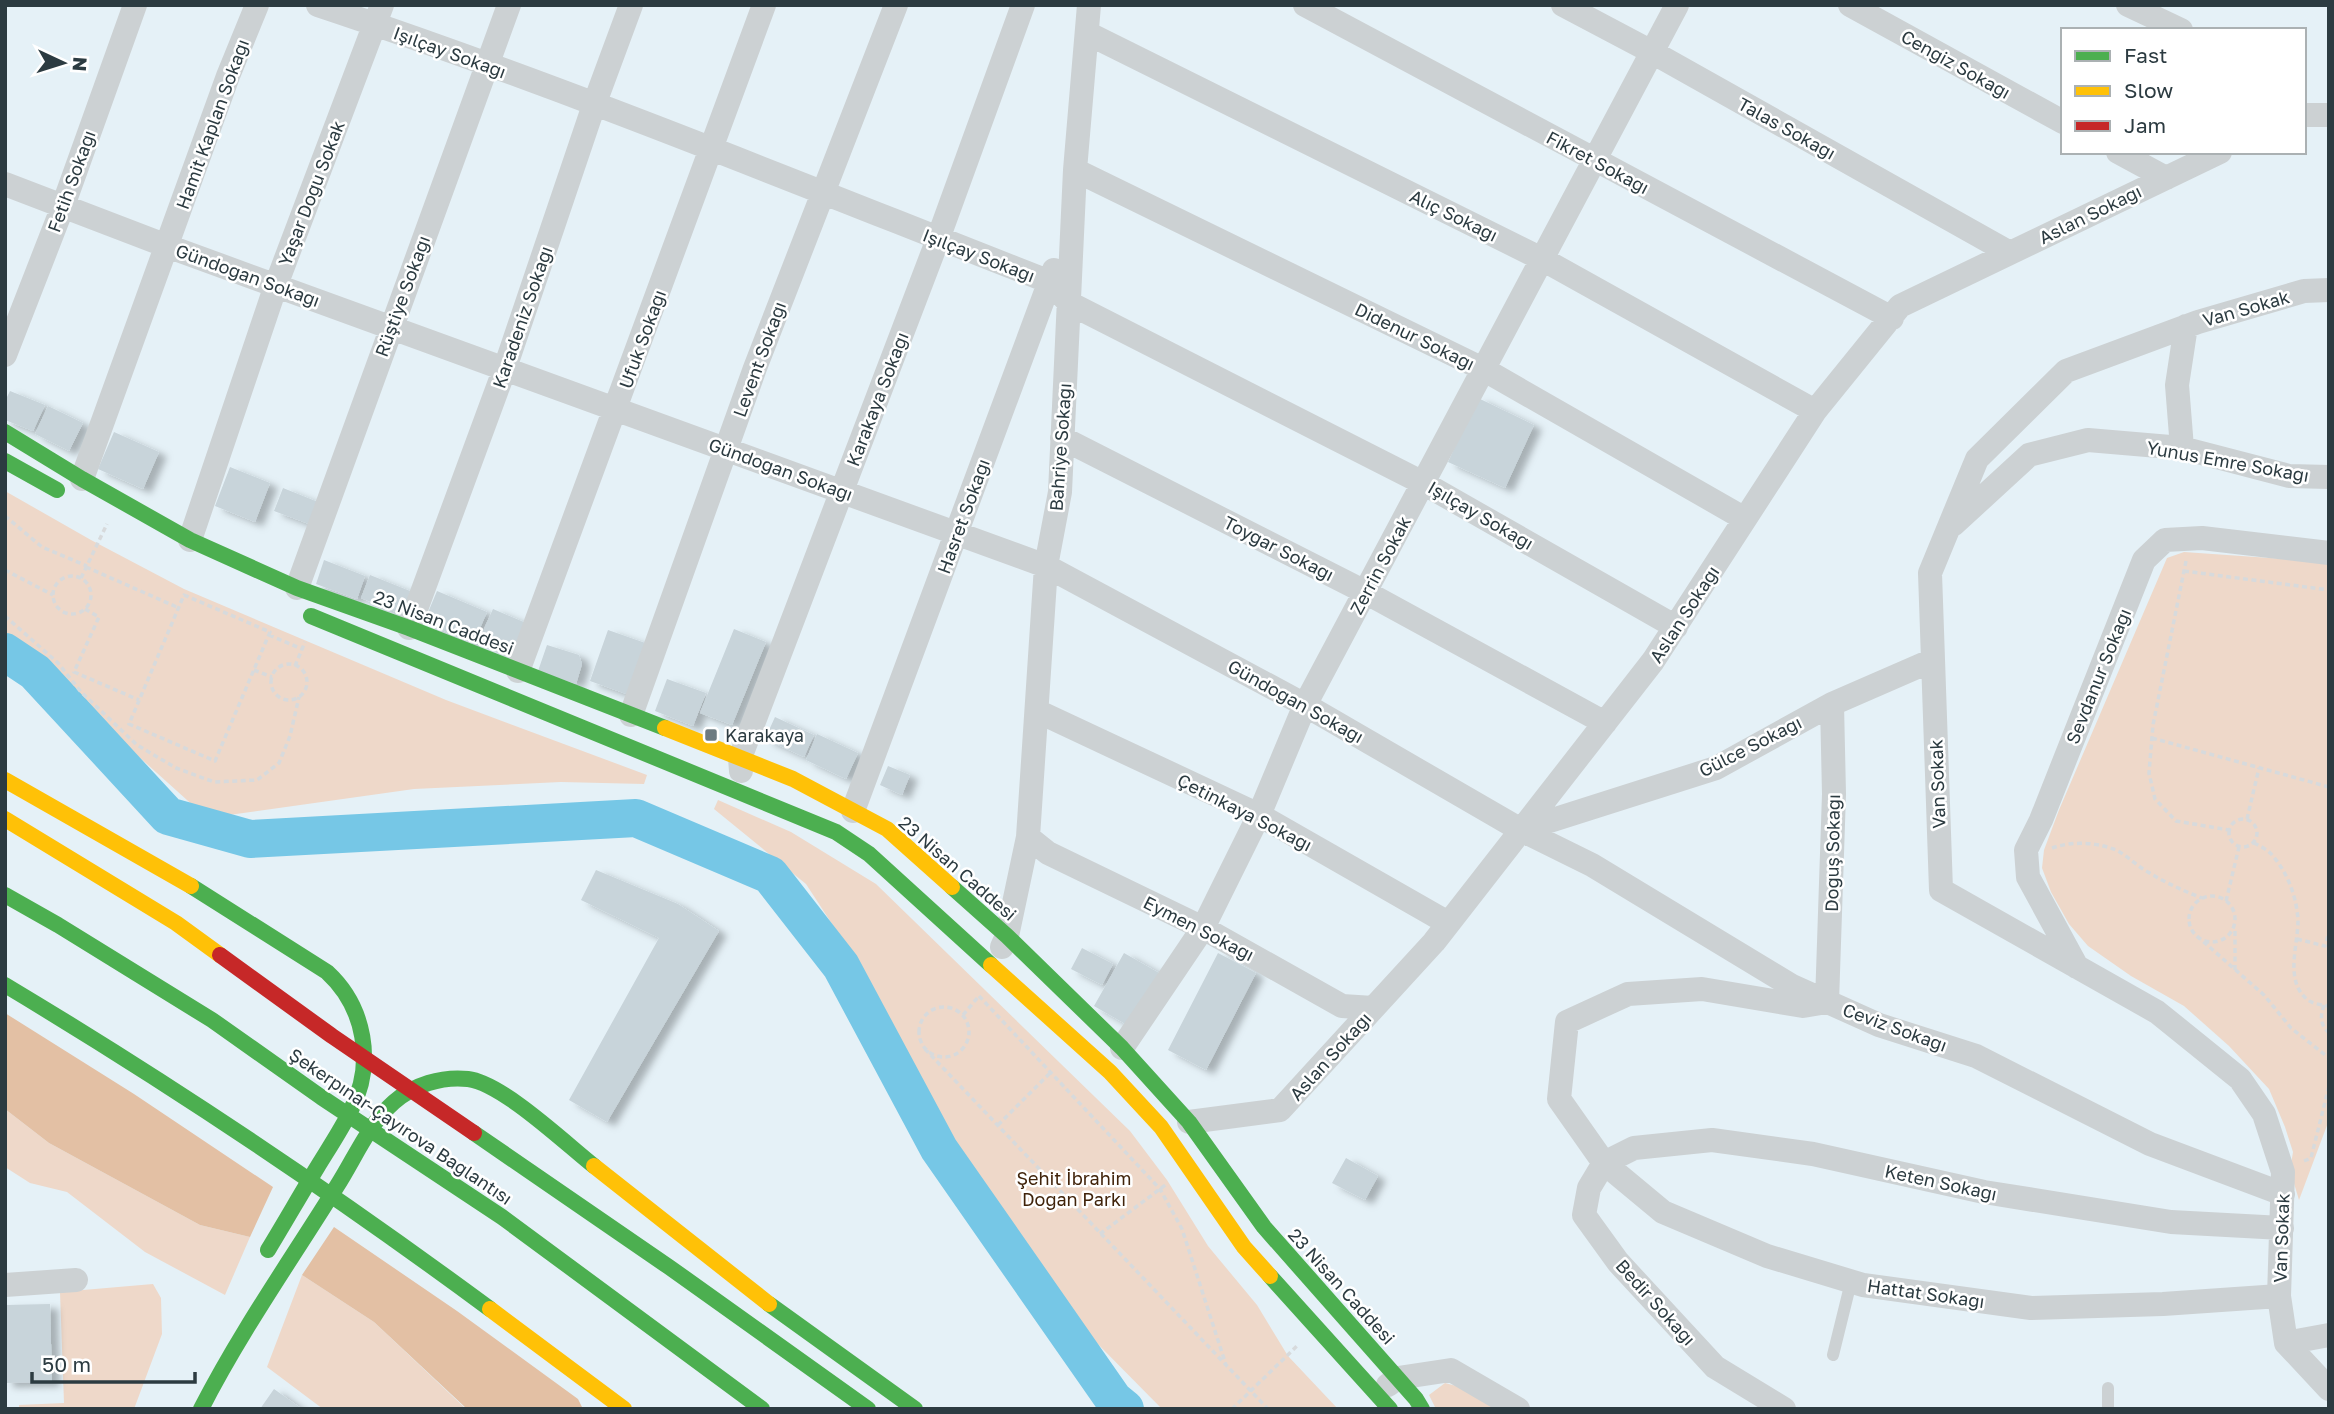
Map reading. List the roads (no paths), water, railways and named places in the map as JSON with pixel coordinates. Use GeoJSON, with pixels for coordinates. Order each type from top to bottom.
{"type":"FeatureCollection","features":[{"type":"Feature","properties":{"kind":"main road","name":"23 Nisan Caddesi"},"geometry":{"type":"LineString","coordinates":[[5,432],[78,489]]}},
{"type":"Feature","properties":{"kind":"main road","name":"23 Nisan Caddesi"},"geometry":{"type":"LineString","coordinates":[[5,461],[78,489],[190,540],[415,660],[836,832],[869,854],[1110,1072],[1161,1127],[1244,1247],[1383,1401]]}},
{"type":"Feature","properties":{"kind":"main road","name":"23 Nisan Caddesi"},"geometry":{"type":"LineString","coordinates":[[294,597],[410,628],[793,779],[887,829],[1007,936],[1122,1048],[1189,1122],[1264,1227],[1398,1378],[1422,1409]]}},
{"type":"Feature","properties":{"kind":"main road"},"geometry":{"type":"LineString","coordinates":[[5,780],[226,906],[320,966],[340,983],[353,1002],[361,1027],[365,1069],[352,1109],[257,1268]]}},
{"type":"Feature","properties":{"kind":"main road"},"geometry":{"type":"LineString","coordinates":[[5,819],[176,923],[332,1036],[669,1267],[867,1409]]}},
{"type":"Feature","properties":{"kind":"main road","name":"Şekerpınar-Çayırova Bağlantısı"},"geometry":{"type":"LineString","coordinates":[[5,895],[212,1020],[321,1097],[502,1217],[762,1409]]}},
{"type":"Feature","properties":{"kind":"main road"},"geometry":{"type":"LineString","coordinates":[[5,985],[139,1067],[384,1231],[624,1409]]}},
{"type":"Feature","properties":{"kind":"main road"},"geometry":{"type":"LineString","coordinates":[[201,1409],[256,1308],[378,1119],[403,1095],[437,1081],[458,1078],[478,1081],[501,1092],[791,1321],[915,1409]]}},
{"type":"Feature","properties":{"kind":"street","name":"Fetih Sokağı"},"geometry":{"type":"LineString","coordinates":[[5,355],[63,206],[135,5]]}},
{"type":"Feature","properties":{"kind":"street","name":"Hamit Kaplan Sokağı"},"geometry":{"type":"LineString","coordinates":[[78,489],[228,76],[257,5]]}},
{"type":"Feature","properties":{"kind":"street","name":"Işılçay Sokağı"},"geometry":{"type":"LineString","coordinates":[[317,5],[379,15],[487,66],[712,150],[1050,282],[1069,303],[1423,482],[1676,627]]}},
{"type":"Feature","properties":{"kind":"street","name":"Rüştiye Sokağı"},"geometry":{"type":"LineString","coordinates":[[294,597],[509,5]]}},
{"type":"Feature","properties":{"kind":"street","name":"Karadeniz Sokağı"},"geometry":{"type":"LineString","coordinates":[[410,628],[505,368],[594,105],[631,5]]}},
{"type":"Feature","properties":{"kind":"street","name":"Ufuk Sokağı"},"geometry":{"type":"LineString","coordinates":[[518,671],[764,5]]}},
{"type":"Feature","properties":{"kind":"street","name":"Levent Sokağı"},"geometry":{"type":"LineString","coordinates":[[631,715],[726,449],[822,193],[897,5]]}},
{"type":"Feature","properties":{"kind":"street","name":"Karakaya Sokağı"},"geometry":{"type":"LineString","coordinates":[[738,792],[742,781],[740,758],[938,239],[1023,5]]}},
{"type":"Feature","properties":{"kind":"street","name":"Bahriye Sokağı"},"geometry":{"type":"LineString","coordinates":[[992,966],[1007,936],[1028,836],[1046,566],[1060,492],[1075,170],[1089,5]]}},
{"type":"Feature","properties":{"kind":"street","name":"Fikret Sokağı"},"geometry":{"type":"LineString","coordinates":[[1305,5],[1892,318]]}},
{"type":"Feature","properties":{"kind":"street","name":"Talas Sokağı"},"geometry":{"type":"LineString","coordinates":[[1563,5],[2010,253]]}},
{"type":"Feature","properties":{"kind":"street","name":"Zerrin Sokak"},"geometry":{"type":"LineString","coordinates":[[1122,1048],[1203,928],[1259,815],[1305,705],[1677,5]]}},
{"type":"Feature","properties":{"kind":"street","name":"Cengiz Sokağı"},"geometry":{"type":"LineString","coordinates":[[1850,5],[2061,121]]}},
{"type":"Feature","properties":{"kind":"street"},"geometry":{"type":"LineString","coordinates":[[2128,5],[2177,28]]}},
{"type":"Feature","properties":{"kind":"street","name":"Yaşar Doğu Sokak"},"geometry":{"type":"LineString","coordinates":[[190,540],[276,285],[379,15]]}},
{"type":"Feature","properties":{"kind":"street","name":"Alıç Sokağı"},"geometry":{"type":"LineString","coordinates":[[1087,33],[1542,259],[1815,411]]}},
{"type":"Feature","properties":{"kind":"street"},"geometry":{"type":"LineString","coordinates":[[2306,115],[2329,115]]}},
{"type":"Feature","properties":{"kind":"street"},"geometry":{"type":"LineString","coordinates":[[2122,154],[2166,178]]}},
{"type":"Feature","properties":{"kind":"street","name":"Aslan Sokağı"},"geometry":{"type":"LineString","coordinates":[[1189,1122],[1280,1110],[1448,923],[1653,661],[1815,411],[1900,306],[2216,154]]}},
{"type":"Feature","properties":{"kind":"street","name":"Didenur Sokağı"},"geometry":{"type":"LineString","coordinates":[[1075,170],[1483,369],[1745,519]]}},
{"type":"Feature","properties":{"kind":"street","name":"Gündoğan Sokağı"},"geometry":{"type":"LineString","coordinates":[[5,184],[167,246],[1046,566],[1305,705],[1521,830]]}},
{"type":"Feature","properties":{"kind":"street","name":"Hasret Sokağı"},"geometry":{"type":"LineString","coordinates":[[853,811],[1073,221]]}},
{"type":"Feature","properties":{"kind":"street","name":"Van Sokak"},"geometry":{"type":"LineString","coordinates":[[2286,1343],[2279,1296],[2283,1183],[2264,1114],[2240,1079],[2157,1013],[1941,890],[1930,573],[1978,459],[2066,371],[2186,326],[2304,291],[2329,290]]}},
{"type":"Feature","properties":{"kind":"street"},"geometry":{"type":"LineString","coordinates":[[2182,449],[2177,385],[2186,326]]}},
{"type":"Feature","properties":{"kind":"street","name":"Toygar Sokağı"},"geometry":{"type":"LineString","coordinates":[[1062,438],[1365,592],[1605,723]]}},
{"type":"Feature","properties":{"kind":"street","name":"Yunus Emre Sokağı"},"geometry":{"type":"LineString","coordinates":[[1948,530],[2029,455],[2088,440],[2182,449],[2289,476],[2329,477]]}},
{"type":"Feature","properties":{"kind":"street","name":"Sevdanur Sokağı"},"geometry":{"type":"LineString","coordinates":[[2077,967],[2028,877],[2026,850],[2041,820],[2144,560],[2165,540],[2202,538],[2329,553]]}},
{"type":"Feature","properties":{"kind":"street","name":"Gülce Sokağı"},"geometry":{"type":"LineString","coordinates":[[1521,830],[1716,768],[1832,704],[1933,660]]}},
{"type":"Feature","properties":{"kind":"street","name":"Doğuş Sokağı"},"geometry":{"type":"LineString","coordinates":[[1827,1002],[1833,819],[1832,704]]}},
{"type":"Feature","properties":{"kind":"street","name":"Çetinkaya Sokağı"},"geometry":{"type":"LineString","coordinates":[[1037,711],[1259,815],[1448,923]]}},
{"type":"Feature","properties":{"kind":"street","name":"Ceviz Sokağı"},"geometry":{"type":"LineString","coordinates":[[1521,830],[1592,865],[1792,986],[1879,1025],[1976,1056],[2150,1144],[2283,1183]]}},
{"type":"Feature","properties":{"kind":"street","name":"Eymen Sokağı"},"geometry":{"type":"LineString","coordinates":[[1028,836],[1048,853],[1203,928],[1342,1006],[1373,1008]]}},
{"type":"Feature","properties":{"kind":"street","name":"Hattat Sokağı"},"geometry":{"type":"LineString","coordinates":[[1827,1002],[1803,1006],[1702,989],[1628,994],[1567,1023],[1559,1099],[1604,1163],[1663,1213],[1767,1256],[1851,1282],[2031,1308],[2163,1304],[2279,1296]]}},
{"type":"Feature","properties":{"kind":"street","name":"Keten Sokağı"},"geometry":{"type":"LineString","coordinates":[[1604,1163],[1633,1148],[1712,1140],[1813,1154],[1984,1192],[2171,1222],[2282,1228]]}},
{"type":"Feature","properties":{"kind":"street","name":"Bedir Sokağı"},"geometry":{"type":"LineString","coordinates":[[1604,1163],[1589,1188],[1584,1215],[1618,1262],[1714,1367],[1784,1409]]}},
{"type":"Feature","properties":{"kind":"street"},"geometry":{"type":"LineString","coordinates":[[5,1285],[76,1280]]}},
{"type":"Feature","properties":{"kind":"street"},"geometry":{"type":"LineString","coordinates":[[2286,1343],[2329,1335]]}},
{"type":"Feature","properties":{"kind":"street"},"geometry":{"type":"LineString","coordinates":[[2286,1343],[2329,1388]]}},
{"type":"Feature","properties":{"kind":"street"},"geometry":{"type":"LineString","coordinates":[[1383,1401],[1398,1378],[1451,1370],[1518,1409]]}},
{"type":"Feature","properties":{"kind":"lane"},"geometry":{"type":"LineString","coordinates":[[1833,1355],[1851,1282]]}},
{"type":"Feature","properties":{"kind":"lane"},"geometry":{"type":"LineString","coordinates":[[2108,1388],[2108,1409]]}},
{"type":"Feature","properties":{"kind":"waterway"},"geometry":{"type":"LineString","coordinates":[[5,652],[35,672],[168,816],[250,839],[636,818],[770,875],[841,966],[939,1149],[1114,1400],[1125,1409]]}},
{"type":"Feature","properties":{"kind":"place","name":"Karakaya"},"geometry":{"type":"Point","coordinates":[711,735]}},
{"type":"Feature","properties":{"kind":"park label","name":"Şehit İbrahim Doğan Parkı"},"geometry":{"type":"Point","coordinates":[1074,1188]}}]}
